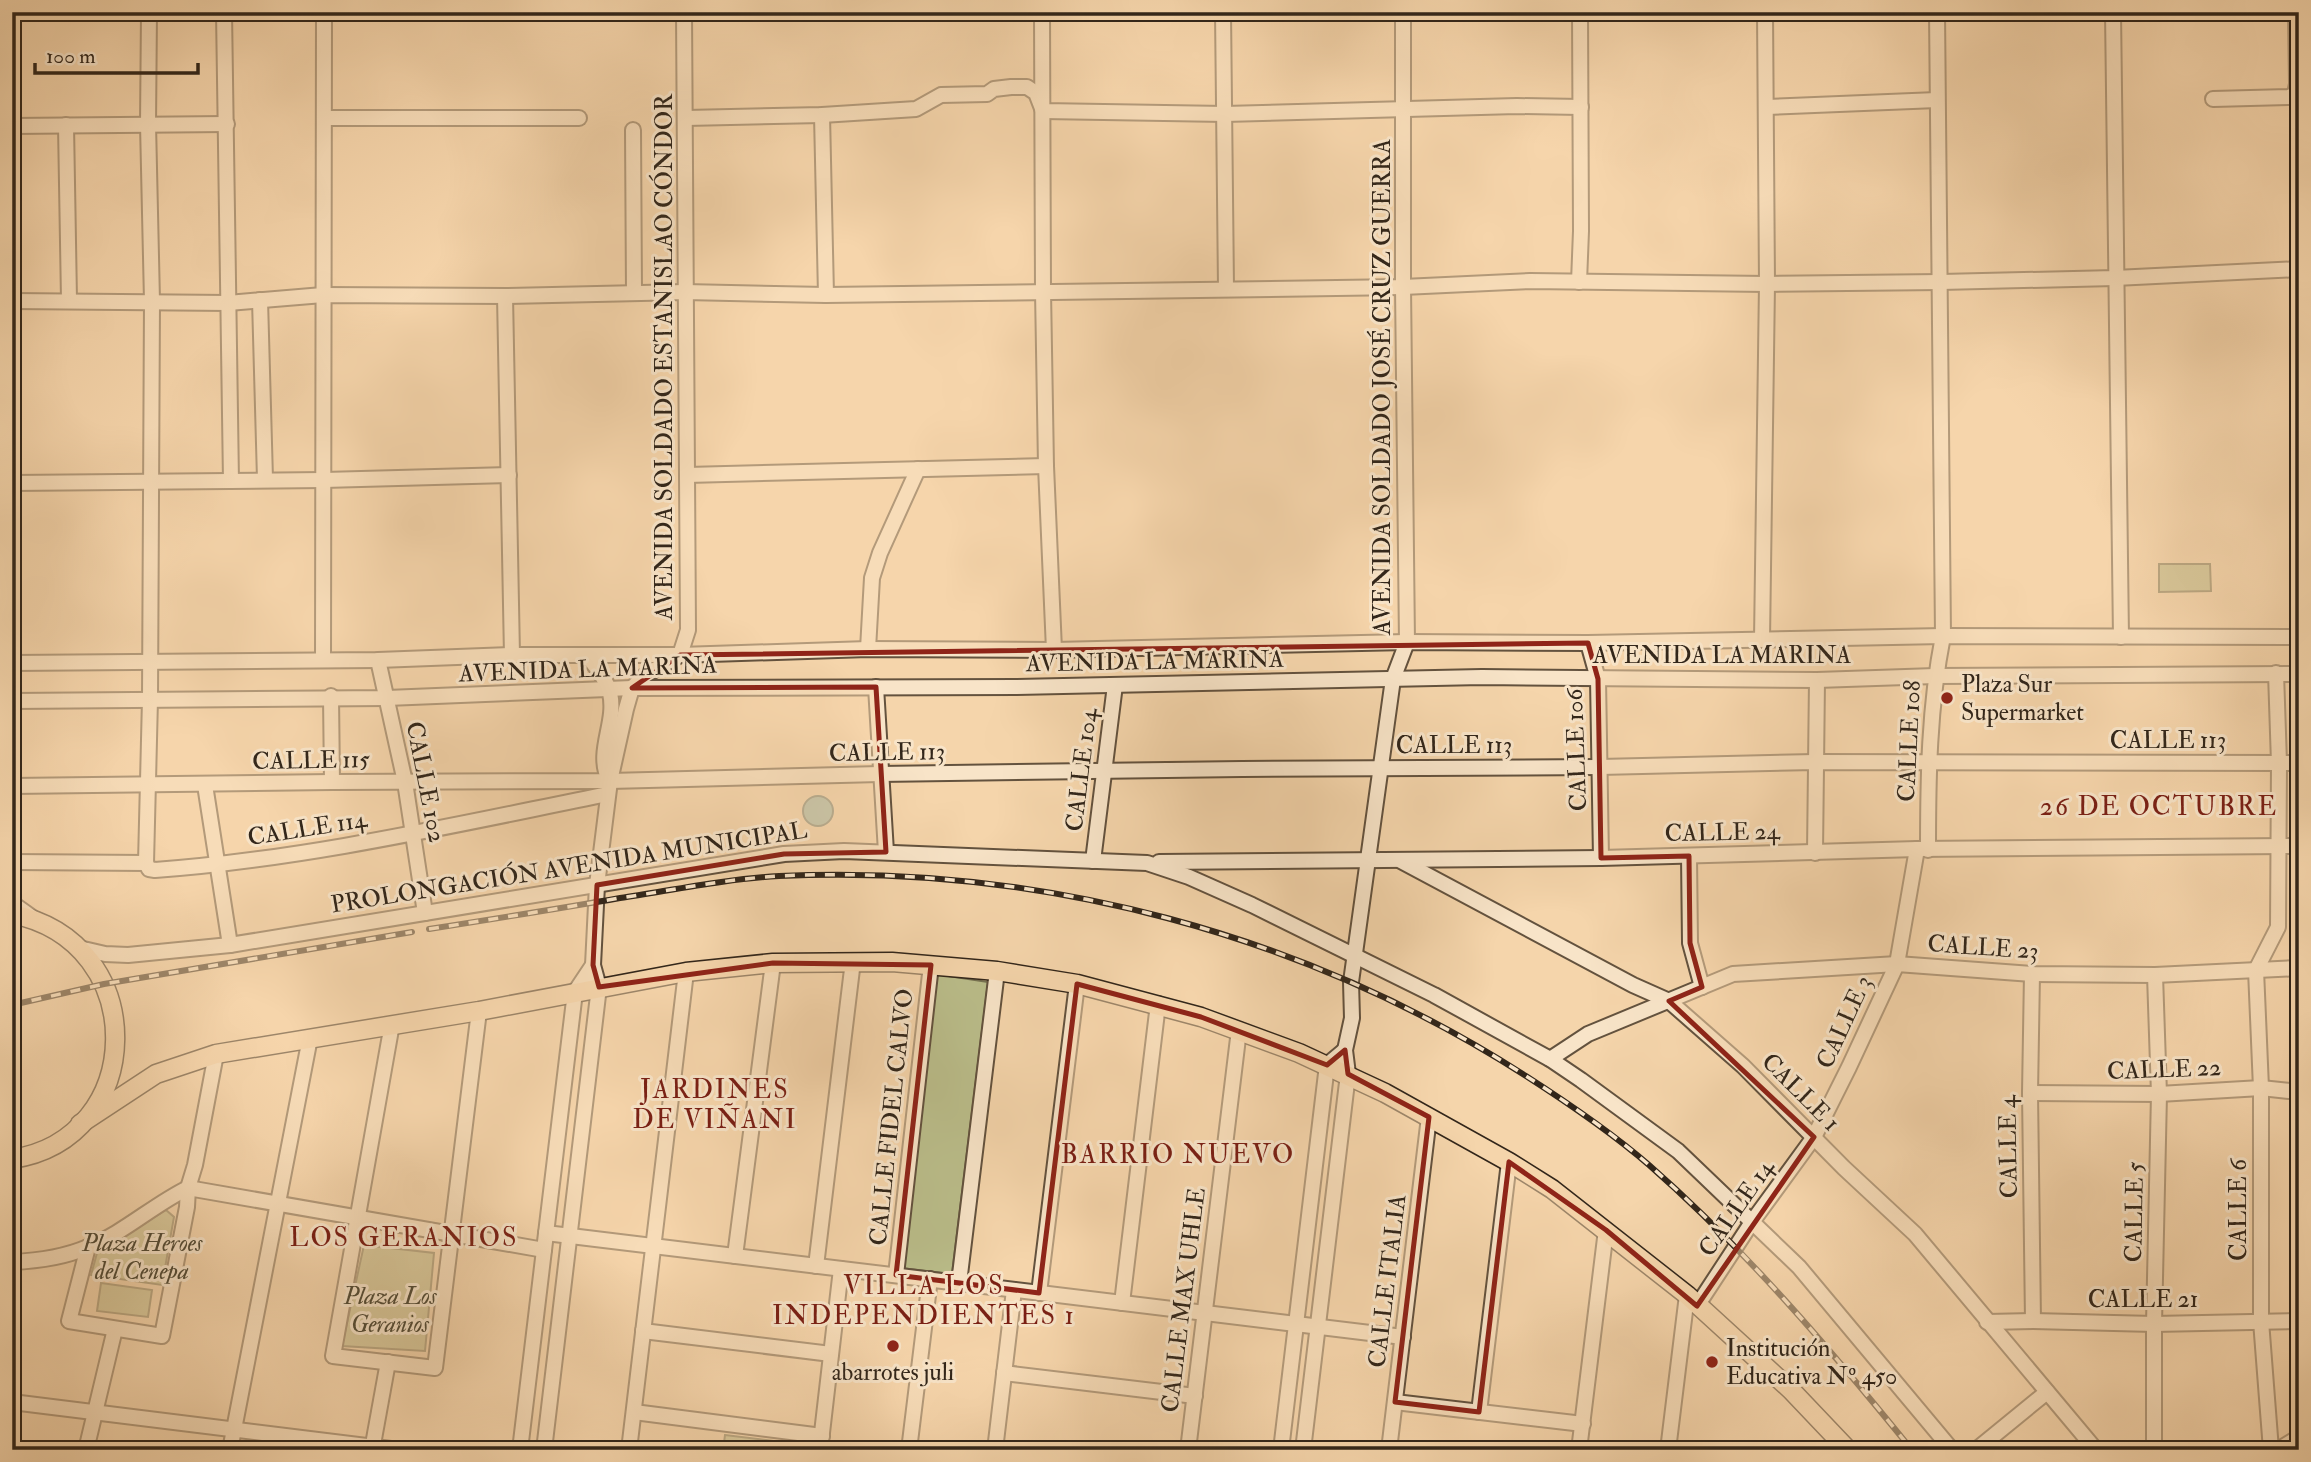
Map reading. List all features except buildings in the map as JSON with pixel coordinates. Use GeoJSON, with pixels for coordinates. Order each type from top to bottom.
{"type":"FeatureCollection","features":[{"type":"Feature","properties":{"kind":"main road","name":"PROLONGACIÓN AVENIDA MUNICIPAL"},"geometry":{"type":"LineString","coordinates":[[12,914],[37,920],[62,934],[93,964],[107,990],[116,1032],[114,1061],[105,1088],[80,1124]]}},
{"type":"Feature","properties":{"kind":"main road","name":"PROLONGACIÓN AVENIDA MUNICIPAL"},"geometry":{"type":"LineString","coordinates":[[12,1159],[32,1154],[58,1142],[80,1124],[156,1074],[216,1054],[479,1011],[686,972],[773,963],[853,961],[997,971],[1077,984],[1158,1004],[1239,1030],[1348,1074],[1509,1161],[1552,1189],[1606,1230],[1692,1300],[1791,1390],[1848,1450]]}},
{"type":"Feature","properties":{"kind":"main road"},"geometry":{"type":"LineString","coordinates":[[12,1171],[32,1154]]}},
{"type":"Feature","properties":{"kind":"street"},"geometry":{"type":"LineString","coordinates":[[146,863],[150,699],[152,301],[148,124],[149,12]]}},
{"type":"Feature","properties":{"kind":"street"},"geometry":{"type":"LineString","coordinates":[[224,12],[231,481]]}},
{"type":"Feature","properties":{"kind":"street"},"geometry":{"type":"LineString","coordinates":[[323,660],[324,12]]}},
{"type":"Feature","properties":{"kind":"street","name":"AVENIDA SOLDADO ESTANISLAO CÓNDOR"},"geometry":{"type":"LineString","coordinates":[[632,688],[644,676],[680,655],[688,630],[684,12]]}},
{"type":"Feature","properties":{"kind":"street"},"geometry":{"type":"LineString","coordinates":[[1042,12],[1046,466],[1054,650]]}},
{"type":"Feature","properties":{"kind":"street"},"geometry":{"type":"LineString","coordinates":[[1223,12],[1226,288]]}},
{"type":"Feature","properties":{"kind":"street","name":"AVENIDA SOLDADO JOSÉ CRUZ GUERRA"},"geometry":{"type":"LineString","coordinates":[[1303,1450],[1348,1074],[1345,1050],[1352,1018],[1355,956],[1393,679],[1407,642],[1403,12]]}},
{"type":"Feature","properties":{"kind":"street"},"geometry":{"type":"LineString","coordinates":[[1580,12],[1580,282]]}},
{"type":"Feature","properties":{"kind":"street"},"geometry":{"type":"LineString","coordinates":[[1762,640],[1767,284],[1765,12]]}},
{"type":"Feature","properties":{"kind":"street","name":"CALLE 108"},"geometry":{"type":"LineString","coordinates":[[1897,964],[1922,849],[1935,676],[1943,636],[1937,12]]}},
{"type":"Feature","properties":{"kind":"street"},"geometry":{"type":"LineString","coordinates":[[2112,12],[2121,637]]}},
{"type":"Feature","properties":{"kind":"street"},"geometry":{"type":"LineString","coordinates":[[2213,99],[2289,97],[2295,94],[2296,12]]}},
{"type":"Feature","properties":{"kind":"street"},"geometry":{"type":"LineString","coordinates":[[685,118],[822,116],[916,109],[941,95],[987,94],[994,89],[1011,87],[1027,87],[1036,93],[1043,111]]}},
{"type":"Feature","properties":{"kind":"street"},"geometry":{"type":"LineString","coordinates":[[1767,107],[1937,100]]}},
{"type":"Feature","properties":{"kind":"street"},"geometry":{"type":"LineString","coordinates":[[1043,111],[1225,114],[1404,108],[1581,107]]}},
{"type":"Feature","properties":{"kind":"street"},"geometry":{"type":"LineString","coordinates":[[822,116],[827,295]]}},
{"type":"Feature","properties":{"kind":"street"},"geometry":{"type":"LineString","coordinates":[[324,118],[579,118]]}},
{"type":"Feature","properties":{"kind":"street"},"geometry":{"type":"LineString","coordinates":[[12,126],[227,124]]}},
{"type":"Feature","properties":{"kind":"street"},"geometry":{"type":"LineString","coordinates":[[66,125],[69,300]]}},
{"type":"Feature","properties":{"kind":"street"},"geometry":{"type":"LineString","coordinates":[[633,130],[634,293]]}},
{"type":"Feature","properties":{"kind":"street"},"geometry":{"type":"LineString","coordinates":[[12,301],[228,303],[323,295],[505,296],[685,292],[827,295],[1403,287],[1530,281],[1767,284],[1941,282],[2115,278],[2299,269]]}},
{"type":"Feature","properties":{"kind":"street"},"geometry":{"type":"LineString","coordinates":[[505,296],[512,656]]}},
{"type":"Feature","properties":{"kind":"street"},"geometry":{"type":"LineString","coordinates":[[260,300],[265,479]]}},
{"type":"Feature","properties":{"kind":"street"},"geometry":{"type":"LineString","coordinates":[[687,475],[1046,466]]}},
{"type":"Feature","properties":{"kind":"street"},"geometry":{"type":"LineString","coordinates":[[868,649],[872,578],[880,553],[918,470]]}},
{"type":"Feature","properties":{"kind":"street"},"geometry":{"type":"LineString","coordinates":[[12,482],[324,480],[509,475]]}},
{"type":"Feature","properties":{"kind":"street","name":"AVENIDA LA MARINA"},"geometry":{"type":"LineString","coordinates":[[12,663],[377,660],[868,649],[1054,650],[1407,642],[1588,643],[1943,636],[2299,637]]}},
{"type":"Feature","properties":{"kind":"street","name":"CALLE 106"},"geometry":{"type":"LineString","coordinates":[[1588,643],[1598,678],[1601,858]]}},
{"type":"Feature","properties":{"kind":"street"},"geometry":{"type":"LineString","coordinates":[[587,655],[610,690],[611,704],[603,757],[609,788]]}},
{"type":"Feature","properties":{"kind":"street","name":"CALLE 102"},"geometry":{"type":"LineString","coordinates":[[377,660],[405,782],[425,913]]}},
{"type":"Feature","properties":{"kind":"street"},"geometry":{"type":"LineString","coordinates":[[2256,970],[2278,927],[2279,763],[2276,673]]}},
{"type":"Feature","properties":{"kind":"street","name":"AVENIDA LA MARINA"},"geometry":{"type":"LineString","coordinates":[[12,701],[331,696],[387,698],[632,688],[1115,685],[1482,677],[1817,680],[1935,676],[2299,674]]}},
{"type":"Feature","properties":{"kind":"street"},"geometry":{"type":"LineString","coordinates":[[1815,853],[1817,680]]}},
{"type":"Feature","properties":{"kind":"street","name":"CALLE 104"},"geometry":{"type":"LineString","coordinates":[[1093,861],[1115,685]]}},
{"type":"Feature","properties":{"kind":"street"},"geometry":{"type":"LineString","coordinates":[[876,687],[886,852]]}},
{"type":"Feature","properties":{"kind":"street"},"geometry":{"type":"LineString","coordinates":[[544,1450],[599,987],[593,965],[597,885],[609,788],[632,688]]}},
{"type":"Feature","properties":{"kind":"street"},"geometry":{"type":"LineString","coordinates":[[331,696],[332,782]]}},
{"type":"Feature","properties":{"kind":"street","name":"CALLE 113"},"geometry":{"type":"LineString","coordinates":[[609,788],[880,774],[1601,767],[1815,762],[2299,763]]}},
{"type":"Feature","properties":{"kind":"street","name":"CALLE 115"},"geometry":{"type":"LineString","coordinates":[[12,786],[405,782],[609,788]]}},
{"type":"Feature","properties":{"kind":"street"},"geometry":{"type":"LineString","coordinates":[[205,785],[230,946]]}},
{"type":"Feature","properties":{"kind":"street","name":"CALLE 114"},"geometry":{"type":"LineString","coordinates":[[12,862],[146,863],[149,869],[155,870],[217,866],[414,833],[609,788]]}},
{"type":"Feature","properties":{"kind":"street","name":"CALLE 24"},"geometry":{"type":"LineString","coordinates":[[1147,863],[1601,858],[1922,849],[2299,846]]}},
{"type":"Feature","properties":{"kind":"street","name":"PROLONGACIÓN AVENIDA MUNICIPAL"},"geometry":{"type":"LineString","coordinates":[[79,948],[105,954],[128,955],[230,946],[784,854],[886,852],[1147,863],[1202,883],[1464,1010],[1550,1059],[1678,1151],[1799,1267],[1952,1450]]}},
{"type":"Feature","properties":{"kind":"street"},"geometry":{"type":"LineString","coordinates":[[1689,856],[1690,943],[1702,987]]}},
{"type":"Feature","properties":{"kind":"street","name":"CALLE 1"},"geometry":{"type":"LineString","coordinates":[[1399,860],[1633,985],[1669,1001],[1743,1066],[1915,1234],[2096,1450]]}},
{"type":"Feature","properties":{"kind":"street"},"geometry":{"type":"LineString","coordinates":[[12,903],[37,920]]}},
{"type":"Feature","properties":{"kind":"street"},"geometry":{"type":"LineString","coordinates":[[816,1266],[853,961]]}},
{"type":"Feature","properties":{"kind":"street"},"geometry":{"type":"LineString","coordinates":[[735,1256],[773,963]]}},
{"type":"Feature","properties":{"kind":"street","name":"CALLE 23"},"geometry":{"type":"LineString","coordinates":[[1550,1059],[1588,1034],[1733,974],[1897,964],[2032,974],[2155,975],[2299,968]]}},
{"type":"Feature","properties":{"kind":"street","name":"CALLE 3"},"geometry":{"type":"LineString","coordinates":[[1814,1137],[1897,964]]}},
{"type":"Feature","properties":{"kind":"street"},"geometry":{"type":"LineString","coordinates":[[520,1450],[575,992],[593,965]]}},
{"type":"Feature","properties":{"kind":"street","name":"CALLE FIDEL CALVO"},"geometry":{"type":"LineString","coordinates":[[895,1275],[931,965]]}},
{"type":"Feature","properties":{"kind":"street","name":"CALLE 6"},"geometry":{"type":"LineString","coordinates":[[2256,970],[2261,1088],[2260,1321],[2271,1450]]}},
{"type":"Feature","properties":{"kind":"street"},"geometry":{"type":"LineString","coordinates":[[959,1283],[997,971]]}},
{"type":"Feature","properties":{"kind":"street"},"geometry":{"type":"LineString","coordinates":[[629,1450],[686,972]]}},
{"type":"Feature","properties":{"kind":"street","name":"CALLE 4"},"geometry":{"type":"LineString","coordinates":[[2032,974],[2030,1093],[2033,1321]]}},
{"type":"Feature","properties":{"kind":"street","name":"CALLE 5"},"geometry":{"type":"LineString","coordinates":[[2154,1450],[2159,1094],[2155,975]]}},
{"type":"Feature","properties":{"kind":"street"},"geometry":{"type":"LineString","coordinates":[[1039,1293],[1077,984]]}},
{"type":"Feature","properties":{"kind":"street"},"geometry":{"type":"LineString","coordinates":[[1122,1303],[1158,1004]]}},
{"type":"Feature","properties":{"kind":"street"},"geometry":{"type":"LineString","coordinates":[[393,1024],[333,1356],[435,1368],[479,1011]]}},
{"type":"Feature","properties":{"kind":"street","name":"CALLE MAX UHLE"},"geometry":{"type":"LineString","coordinates":[[1188,1450],[1239,1030]]}},
{"type":"Feature","properties":{"kind":"street"},"geometry":{"type":"LineString","coordinates":[[230,1450],[310,1038]]}},
{"type":"Feature","properties":{"kind":"street"},"geometry":{"type":"LineString","coordinates":[[1281,1450],[1327,1065],[1345,1050]]}},
{"type":"Feature","properties":{"kind":"street"},"geometry":{"type":"LineString","coordinates":[[88,1247],[69,1321],[162,1336],[187,1207],[188,1188],[195,1165],[216,1054]]}},
{"type":"Feature","properties":{"kind":"street","name":"CALLE 22"},"geometry":{"type":"LineString","coordinates":[[2030,1093],[2159,1094],[2261,1088],[2299,1092]]}},
{"type":"Feature","properties":{"kind":"street","name":"CALLE ITALIA"},"geometry":{"type":"LineString","coordinates":[[1389,1450],[1429,1117]]}},
{"type":"Feature","properties":{"kind":"street","name":"CALLE 14"},"geometry":{"type":"LineString","coordinates":[[1692,1300],[1814,1137]]}},
{"type":"Feature","properties":{"kind":"street"},"geometry":{"type":"LineString","coordinates":[[1479,1412],[1509,1161]]}},
{"type":"Feature","properties":{"kind":"street"},"geometry":{"type":"LineString","coordinates":[[12,1262],[59,1256],[88,1247],[188,1188],[544,1250]]}},
{"type":"Feature","properties":{"kind":"street"},"geometry":{"type":"LineString","coordinates":[[1580,1450],[1606,1230]]}},
{"type":"Feature","properties":{"kind":"street"},"geometry":{"type":"LineString","coordinates":[[546,1233],[1403,1337]]}},
{"type":"Feature","properties":{"kind":"street"},"geometry":{"type":"LineString","coordinates":[[634,1412],[821,1443],[841,1269]]}},
{"type":"Feature","properties":{"kind":"street"},"geometry":{"type":"LineString","coordinates":[[909,1450],[930,1279]]}},
{"type":"Feature","properties":{"kind":"street"},"geometry":{"type":"LineString","coordinates":[[995,1450],[1014,1290]]}},
{"type":"Feature","properties":{"kind":"street"},"geometry":{"type":"LineString","coordinates":[[1668,1450],[1692,1300]]}},
{"type":"Feature","properties":{"kind":"street","name":"CALLE 21"},"geometry":{"type":"LineString","coordinates":[[1987,1322],[2154,1324],[2299,1321]]}},
{"type":"Feature","properties":{"kind":"street"},"geometry":{"type":"LineString","coordinates":[[86,1450],[115,1329]]}},
{"type":"Feature","properties":{"kind":"street"},"geometry":{"type":"LineString","coordinates":[[643,1331],[831,1354]]}},
{"type":"Feature","properties":{"kind":"street"},"geometry":{"type":"LineString","coordinates":[[373,1448],[388,1363]]}},
{"type":"Feature","properties":{"kind":"street"},"geometry":{"type":"LineString","coordinates":[[1004,1373],[1195,1396]]}},
{"type":"Feature","properties":{"kind":"street"},"geometry":{"type":"LineString","coordinates":[[1976,1450],[2047,1392]]}},
{"type":"Feature","properties":{"kind":"street"},"geometry":{"type":"LineString","coordinates":[[12,1402],[399,1450]]}},
{"type":"Feature","properties":{"kind":"street"},"geometry":{"type":"LineString","coordinates":[[1395,1402],[1583,1424]]}},
{"type":"Feature","properties":{"kind":"street"},"geometry":{"type":"LineString","coordinates":[[2278,1450],[2299,1437]]}},
{"type":"Feature","properties":{"kind":"highlighted area"},"geometry":{"type":"Polygon","coordinates":[[[1588,643],[1598,679],[1601,858],[1689,856],[1690,943],[1702,987],[1669,1001],[1814,1137],[1697,1306],[1606,1230],[1509,1162],[1479,1412],[1395,1402],[1429,1117],[1348,1074],[1345,1050],[1327,1065],[1201,1017],[1077,984],[1039,1293],[896,1275],[931,965],[773,963],[599,987],[593,965],[597,885],[784,854],[886,852],[876,687],[632,688],[680,655],[1588,643]]]}},
{"type":"Feature","properties":{"kind":"green space"},"geometry":{"type":"Polygon","coordinates":[[[2159,564],[2210,564],[2211,591],[2159,592],[2159,564]]]}},
{"type":"Feature","properties":{"kind":"green space"},"geometry":{"type":"Polygon","coordinates":[[[935,974],[988,982],[952,1274],[901,1268],[935,974]]]}},
{"type":"Feature","properties":{"kind":"green space","name":"Plaza Heroes del Cenepa"},"geometry":{"type":"Polygon","coordinates":[[[166,1210],[174,1217],[162,1285],[91,1275],[97,1253],[166,1210]]]}},
{"type":"Feature","properties":{"kind":"green space","name":"Plaza Los Geranios"},"geometry":{"type":"Polygon","coordinates":[[[364,1245],[434,1253],[425,1351],[342,1346],[364,1245]]]}},
{"type":"Feature","properties":{"kind":"green space"},"geometry":{"type":"Polygon","coordinates":[[[101,1283],[152,1290],[148,1317],[97,1311],[101,1283]]]}},
{"type":"Feature","properties":{"kind":"green space"},"geometry":{"type":"Polygon","coordinates":[[[725,1435],[814,1446],[814,1450],[723,1450],[725,1435]]]}},
{"type":"Feature","properties":{"kind":"shaded area"},"geometry":{"type":"Polygon","coordinates":[[[818,796],[829,800],[833,811],[829,822],[818,826],[807,822],[803,811],[807,800],[818,796]]]}},
{"type":"Feature","properties":{"kind":"railway"},"geometry":{"type":"LineString","coordinates":[[429,929],[739,880],[779,876],[877,875],[975,882],[1072,897],[1168,918],[1262,947],[1353,983],[1441,1026],[1526,1076],[1620,1141],[1720,1231],[1819,1338],[1912,1450]]}},
{"type":"Feature","properties":{"kind":"railway"},"geometry":{"type":"LineString","coordinates":[[12,1005],[104,984],[412,932]]}},
{"type":"Feature","properties":{"kind":"place","name":"Plaza Sur Supermarket"},"geometry":{"type":"Point","coordinates":[1947,698]}},
{"type":"Feature","properties":{"kind":"place","name":"abarrotes juli"},"geometry":{"type":"Point","coordinates":[893,1346]}},
{"type":"Feature","properties":{"kind":"place","name":"Institución Educativa Nº 450"},"geometry":{"type":"Point","coordinates":[1712,1362]}},
{"type":"Feature","properties":{"kind":"district","name":"26 DE OCTUBRE"},"geometry":{"type":"Point","coordinates":[2159,806]}},
{"type":"Feature","properties":{"kind":"district","name":"JARDINES DE VIÑANI"},"geometry":{"type":"Point","coordinates":[715,1104]}},
{"type":"Feature","properties":{"kind":"district","name":"BARRIO NUEVO"},"geometry":{"type":"Point","coordinates":[1178,1154]}},
{"type":"Feature","properties":{"kind":"district","name":"LOS GERANIOS"},"geometry":{"type":"Point","coordinates":[404,1237]}},
{"type":"Feature","properties":{"kind":"district","name":"VILLA LOS INDEPENDIENTES 1"},"geometry":{"type":"Point","coordinates":[924,1300]}}]}
